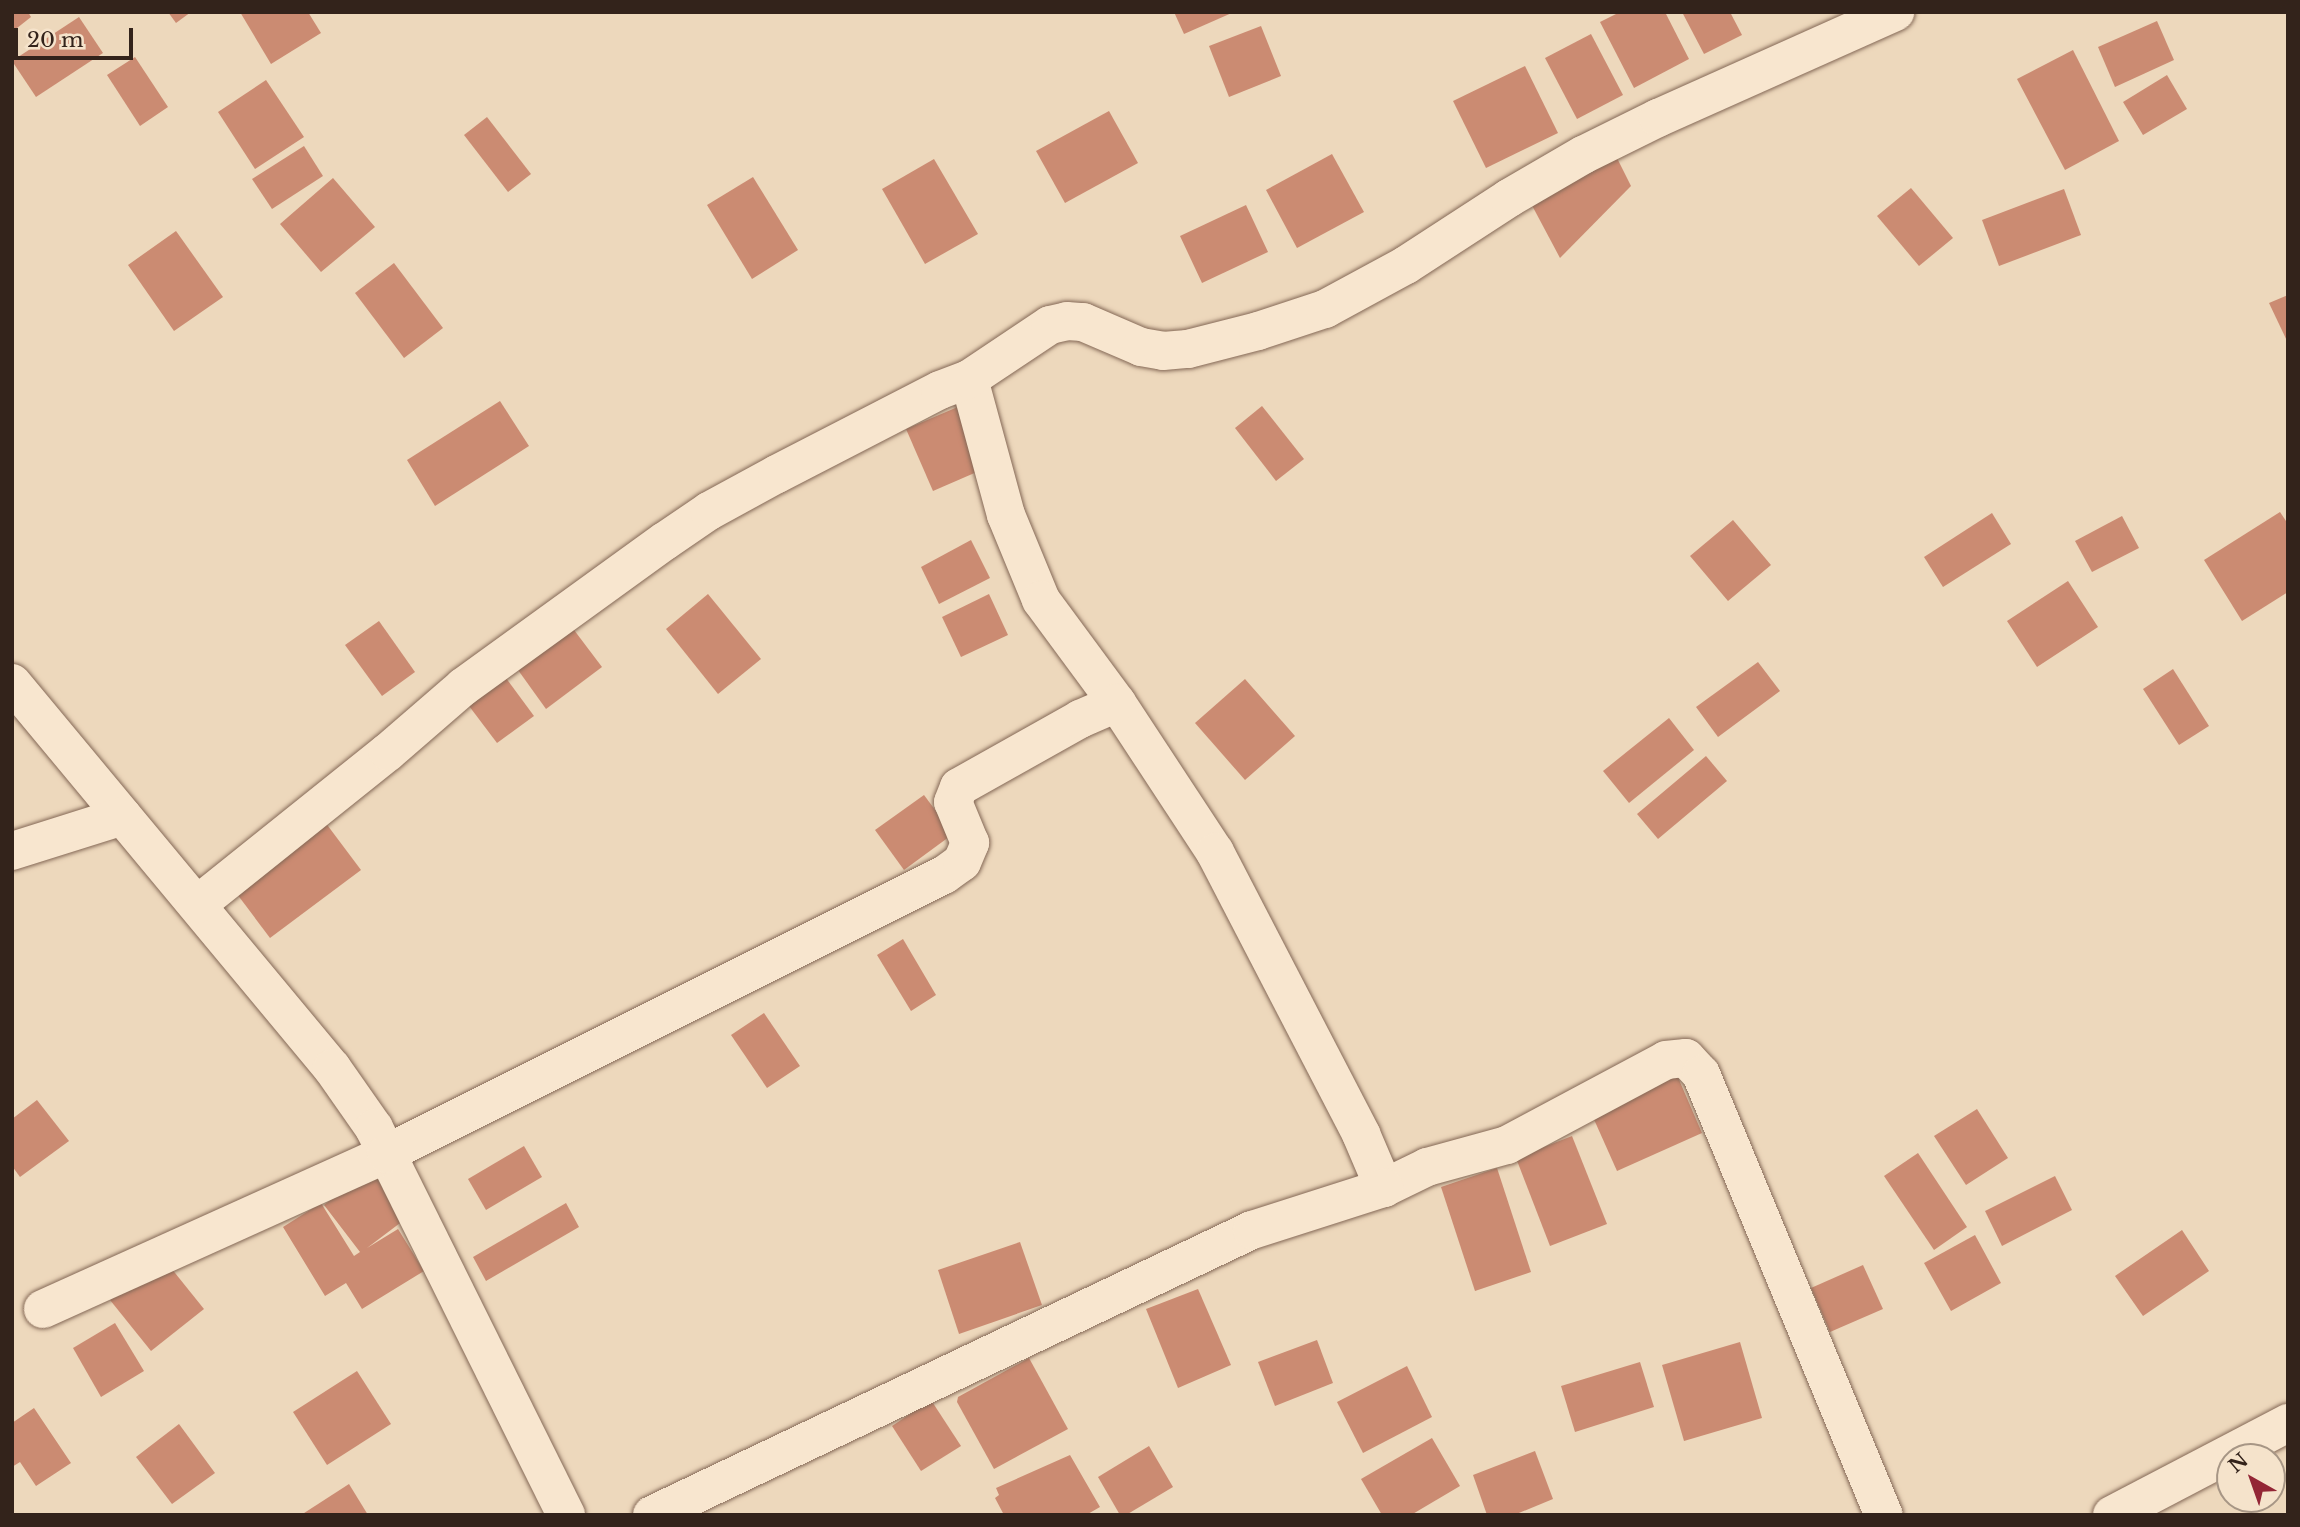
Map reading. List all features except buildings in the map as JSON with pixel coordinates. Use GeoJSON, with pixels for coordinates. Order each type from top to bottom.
{"type":"FeatureCollection","features":[{"type":"Feature","properties":{"kind":"street"},"geometry":{"type":"LineString","coordinates":[[198,904],[463,687],[664,541],[709,511],[777,474],[940,390],[969,379],[1050,326],[1067,321],[1083,322],[1141,347],[1163,351],[1188,349],[1258,331],[1325,309],[1406,265],[1508,198],[1583,156],[1658,118],[1895,12]]}},
{"type":"Feature","properties":{"kind":"street"},"geometry":{"type":"LineString","coordinates":[[969,379],[1006,515],[1041,600],[1117,703],[1215,852],[1361,1134],[1384,1188]]}},
{"type":"Feature","properties":{"kind":"street"},"geometry":{"type":"LineString","coordinates":[[12,683],[332,1068],[374,1128],[566,1515]]}},
{"type":"Feature","properties":{"kind":"street"},"geometry":{"type":"LineString","coordinates":[[43,1309],[386,1154],[944,875],[962,863],[970,843],[953,802],[959,787],[1080,719],[1117,703]]}},
{"type":"Feature","properties":{"kind":"street"},"geometry":{"type":"LineString","coordinates":[[12,851],[123,816]]}},
{"type":"Feature","properties":{"kind":"street"},"geometry":{"type":"LineString","coordinates":[[652,1515],[1252,1230],[1384,1188],[1427,1167],[1507,1144],[1666,1060],[1686,1058],[1701,1074],[1884,1515]]}},
{"type":"Feature","properties":{"kind":"street"},"geometry":{"type":"LineString","coordinates":[[2112,1515],[2288,1423]]}}]}
